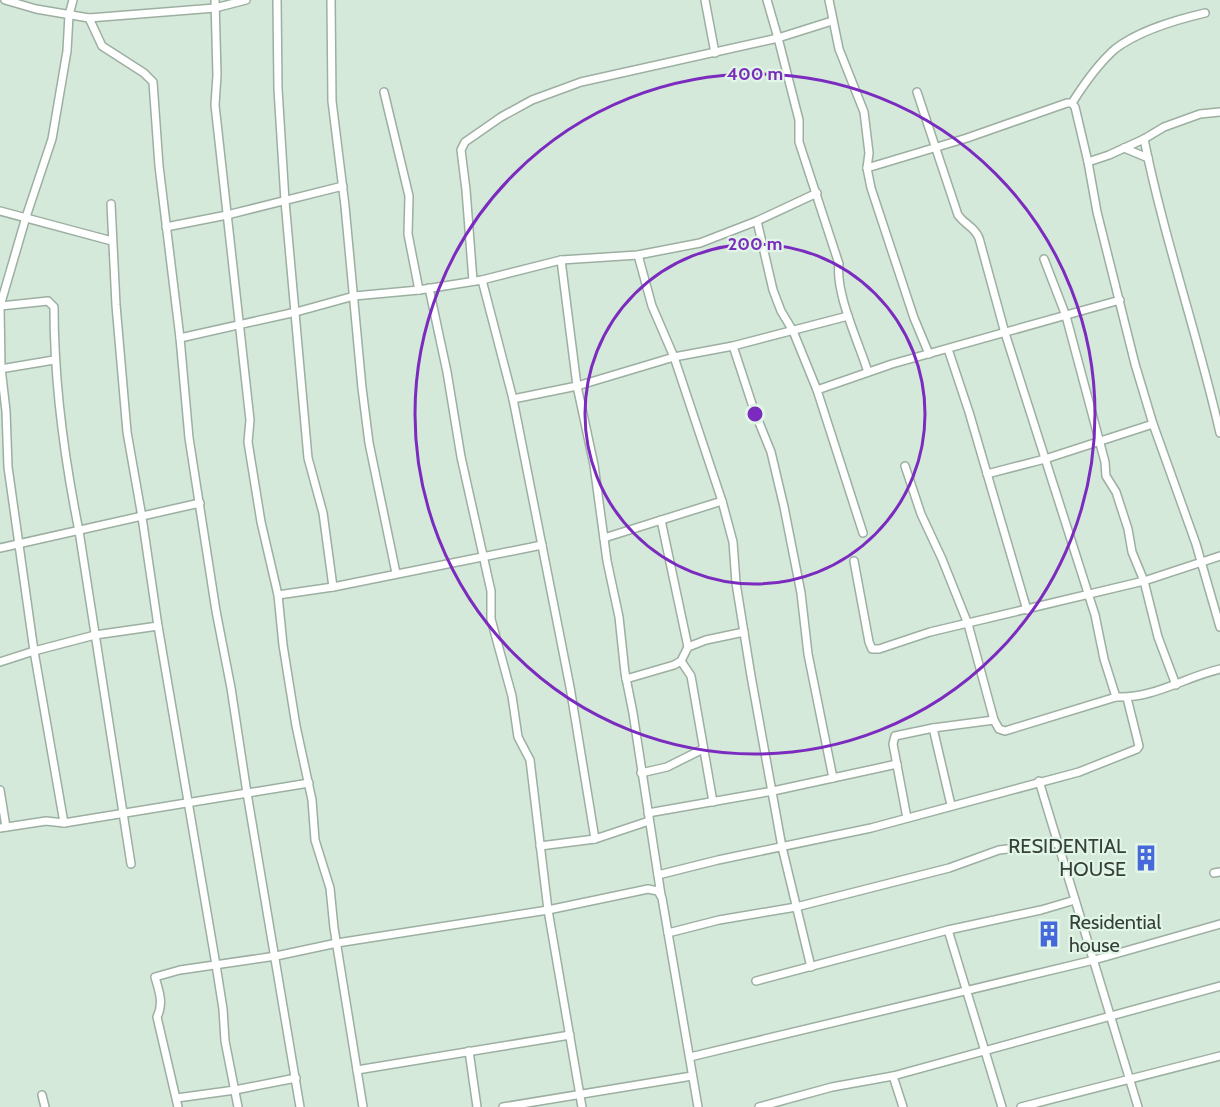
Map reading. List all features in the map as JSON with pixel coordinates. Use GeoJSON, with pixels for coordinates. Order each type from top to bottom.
{"type":"FeatureCollection","features":[{"type":"Feature","properties":{"kind":"street"},"geometry":{"type":"LineString","coordinates":[[5,0],[89,18],[246,0]]}},
{"type":"Feature","properties":{"kind":"street"},"geometry":{"type":"LineString","coordinates":[[64,823],[34,651],[8,467],[6,411],[0,368],[0,306],[52,139],[73,0]]}},
{"type":"Feature","properties":{"kind":"street"},"geometry":{"type":"LineString","coordinates":[[277,0],[278,89],[285,201],[308,458],[322,513],[333,587]]}},
{"type":"Feature","properties":{"kind":"street"},"geometry":{"type":"LineString","coordinates":[[331,0],[332,101],[343,186],[362,388],[369,443],[396,573]]}},
{"type":"Feature","properties":{"kind":"street"},"geometry":{"type":"LineString","coordinates":[[705,0],[715,53]]}},
{"type":"Feature","properties":{"kind":"street"},"geometry":{"type":"LineString","coordinates":[[767,0],[799,120],[800,142],[839,264],[838,275],[848,316],[868,372]]}},
{"type":"Feature","properties":{"kind":"street"},"geometry":{"type":"LineString","coordinates":[[829,0],[839,50],[864,112],[869,153],[867,168],[871,188],[914,318],[929,354]]}},
{"type":"Feature","properties":{"kind":"street"},"geometry":{"type":"LineString","coordinates":[[215,4],[217,75],[215,105],[250,420],[248,442],[261,522],[278,595],[294,714],[309,783],[315,840],[330,888],[363,1107]]}},
{"type":"Feature","properties":{"kind":"street"},"geometry":{"type":"LineString","coordinates":[[1072,104],[1097,68],[1116,49],[1169,22],[1205,13]]}},
{"type":"Feature","properties":{"kind":"street"},"geometry":{"type":"LineString","coordinates":[[89,18],[102,46],[144,73],[153,82],[159,166],[180,338],[189,438],[300,1107]]}},
{"type":"Feature","properties":{"kind":"street"},"geometry":{"type":"LineString","coordinates":[[473,281],[461,150],[465,142],[511,111],[532,100],[581,82],[778,38],[832,21]]}},
{"type":"Feature","properties":{"kind":"street"},"geometry":{"type":"LineString","coordinates":[[384,92],[410,196],[408,234],[419,290]]}},
{"type":"Feature","properties":{"kind":"street"},"geometry":{"type":"LineString","coordinates":[[917,92],[958,215],[963,223],[975,229],[979,238],[1005,333],[1088,594],[1116,697]]}},
{"type":"Feature","properties":{"kind":"street"},"geometry":{"type":"LineString","coordinates":[[867,168],[935,148],[1067,103],[1075,107],[1097,212],[1135,364],[1153,424],[1201,562],[1220,627]]}},
{"type":"Feature","properties":{"kind":"street"},"geometry":{"type":"LineString","coordinates":[[1088,162],[1144,140],[1164,126],[1200,114],[1220,112]]}},
{"type":"Feature","properties":{"kind":"street"},"geometry":{"type":"LineString","coordinates":[[1144,140],[1161,216],[1220,433]]}},
{"type":"Feature","properties":{"kind":"street"},"geometry":{"type":"LineString","coordinates":[[1124,148],[1148,158]]}},
{"type":"Feature","properties":{"kind":"street"},"geometry":{"type":"LineString","coordinates":[[166,227],[227,215],[343,186]]}},
{"type":"Feature","properties":{"kind":"street"},"geometry":{"type":"LineString","coordinates":[[180,338],[296,312],[354,296],[419,290],[482,280],[561,260],[638,255],[699,243],[817,193]]}},
{"type":"Feature","properties":{"kind":"street"},"geometry":{"type":"LineString","coordinates":[[111,204],[127,432],[216,965],[225,1041],[238,1107]]}},
{"type":"Feature","properties":{"kind":"street"},"geometry":{"type":"LineString","coordinates":[[0,211],[112,241]]}},
{"type":"Feature","properties":{"kind":"street"},"geometry":{"type":"LineString","coordinates":[[757,220],[773,290],[817,390],[863,532]]}},
{"type":"Feature","properties":{"kind":"street"},"geometry":{"type":"LineString","coordinates":[[638,255],[652,306],[674,357],[722,501],[733,542],[736,583],[744,633],[783,847],[810,967]]}},
{"type":"Feature","properties":{"kind":"street"},"geometry":{"type":"LineString","coordinates":[[1044,259],[1066,315],[1105,462],[1106,476],[1116,492],[1128,529],[1132,552],[1144,581],[1158,637],[1176,685]]}},
{"type":"Feature","properties":{"kind":"street"},"geometry":{"type":"LineString","coordinates":[[561,260],[577,386],[594,465],[648,817],[698,1107]]}},
{"type":"Feature","properties":{"kind":"street"},"geometry":{"type":"LineString","coordinates":[[482,280],[513,399],[570,687],[595,839]]}},
{"type":"Feature","properties":{"kind":"street"},"geometry":{"type":"LineString","coordinates":[[429,288],[447,372],[461,457],[491,591],[491,619],[512,696],[518,737],[530,760],[548,910],[582,1107]]}},
{"type":"Feature","properties":{"kind":"street"},"geometry":{"type":"LineString","coordinates":[[817,390],[868,372],[1120,300]]}},
{"type":"Feature","properties":{"kind":"street"},"geometry":{"type":"LineString","coordinates":[[0,306],[48,301],[54,308],[54,360],[68,476],[79,531],[131,864]]}},
{"type":"Feature","properties":{"kind":"street"},"geometry":{"type":"LineString","coordinates":[[513,399],[577,386],[674,357],[733,346],[848,316]]}},
{"type":"Feature","properties":{"kind":"street"},"geometry":{"type":"LineString","coordinates":[[733,346],[754,410],[771,452],[801,593],[808,654],[833,778]]}},
{"type":"Feature","properties":{"kind":"street"},"geometry":{"type":"LineString","coordinates":[[948,349],[969,412],[1027,610]]}},
{"type":"Feature","properties":{"kind":"street"},"geometry":{"type":"LineString","coordinates":[[0,368],[54,360]]}},
{"type":"Feature","properties":{"kind":"street"},"geometry":{"type":"LineString","coordinates":[[987,474],[1045,459],[1153,424]]}},
{"type":"Feature","properties":{"kind":"street"},"geometry":{"type":"LineString","coordinates":[[905,466],[921,514],[968,624],[994,720],[999,729],[1005,731],[1116,697],[1127,698],[1176,685],[1186,679],[1220,669]]}},
{"type":"Feature","properties":{"kind":"street"},"geometry":{"type":"LineString","coordinates":[[604,538],[722,501]]}},
{"type":"Feature","properties":{"kind":"street"},"geometry":{"type":"LineString","coordinates":[[0,548],[200,503]]}},
{"type":"Feature","properties":{"kind":"street"},"geometry":{"type":"LineString","coordinates":[[626,679],[681,662],[688,647],[661,520]]}},
{"type":"Feature","properties":{"kind":"street"},"geometry":{"type":"LineString","coordinates":[[278,595],[333,587],[542,545]]}},
{"type":"Feature","properties":{"kind":"street"},"geometry":{"type":"LineString","coordinates":[[854,561],[872,649],[879,649],[930,632],[1144,581],[1220,556]]}},
{"type":"Feature","properties":{"kind":"street"},"geometry":{"type":"LineString","coordinates":[[0,662],[95,635],[158,626]]}},
{"type":"Feature","properties":{"kind":"street"},"geometry":{"type":"LineString","coordinates":[[688,647],[706,640],[744,633]]}},
{"type":"Feature","properties":{"kind":"street"},"geometry":{"type":"LineString","coordinates":[[681,662],[691,676],[713,802]]}},
{"type":"Feature","properties":{"kind":"street"},"geometry":{"type":"LineString","coordinates":[[658,875],[871,828],[1079,772],[1137,749],[1139,746],[1127,698]]}},
{"type":"Feature","properties":{"kind":"street"},"geometry":{"type":"LineString","coordinates":[[907,818],[893,744],[895,736],[933,728],[994,720]]}},
{"type":"Feature","properties":{"kind":"street"},"geometry":{"type":"LineString","coordinates":[[933,728],[951,806]]}},
{"type":"Feature","properties":{"kind":"street"},"geometry":{"type":"LineString","coordinates":[[641,773],[667,767],[703,748]]}},
{"type":"Feature","properties":{"kind":"street"},"geometry":{"type":"LineString","coordinates":[[540,846],[595,839],[648,817],[897,764]]}},
{"type":"Feature","properties":{"kind":"street"},"geometry":{"type":"LineString","coordinates":[[1039,781],[1138,1107]]}},
{"type":"Feature","properties":{"kind":"street"},"geometry":{"type":"LineString","coordinates":[[0,790],[3,828],[46,821],[64,823],[309,783]]}},
{"type":"Feature","properties":{"kind":"street"},"geometry":{"type":"LineString","coordinates":[[668,933],[719,920],[796,907],[950,868],[999,850],[1058,843]]}},
{"type":"Feature","properties":{"kind":"street"},"geometry":{"type":"LineString","coordinates":[[178,1107],[157,1017],[161,1009],[161,999],[155,977],[180,970],[276,956],[337,943],[548,910],[648,889],[658,891],[662,898]]}},
{"type":"Feature","properties":{"kind":"street"},"geometry":{"type":"LineString","coordinates":[[756,981],[948,930],[1075,900]]}},
{"type":"Feature","properties":{"kind":"street"},"geometry":{"type":"LineString","coordinates":[[690,1057],[1094,960],[1220,924]]}},
{"type":"Feature","properties":{"kind":"street"},"geometry":{"type":"LineString","coordinates":[[948,930],[1002,1107]]}},
{"type":"Feature","properties":{"kind":"street"},"geometry":{"type":"LineString","coordinates":[[759,1107],[832,1087],[893,1076],[1220,986]]}},
{"type":"Feature","properties":{"kind":"street"},"geometry":{"type":"LineString","coordinates":[[357,1070],[570,1035]]}},
{"type":"Feature","properties":{"kind":"street"},"geometry":{"type":"LineString","coordinates":[[469,1051],[477,1107]]}},
{"type":"Feature","properties":{"kind":"street"},"geometry":{"type":"LineString","coordinates":[[1022,1107],[1220,1056]]}},
{"type":"Feature","properties":{"kind":"street"},"geometry":{"type":"LineString","coordinates":[[503,1107],[538,1104],[580,1094],[692,1076]]}},
{"type":"Feature","properties":{"kind":"street"},"geometry":{"type":"LineString","coordinates":[[893,1076],[903,1107]]}},
{"type":"Feature","properties":{"kind":"street"},"geometry":{"type":"LineString","coordinates":[[177,1098],[296,1078]]}},
{"type":"Feature","properties":{"kind":"street"},"geometry":{"type":"LineString","coordinates":[[42,1095],[45,1107]]}},
{"type":"Feature","properties":{"kind":"place","name":"RESIDENTIAL HOUSE"},"geometry":{"type":"Point","coordinates":[1146,858]}},
{"type":"Feature","properties":{"kind":"place","name":"Residential house"},"geometry":{"type":"Point","coordinates":[1049,934]}}]}
